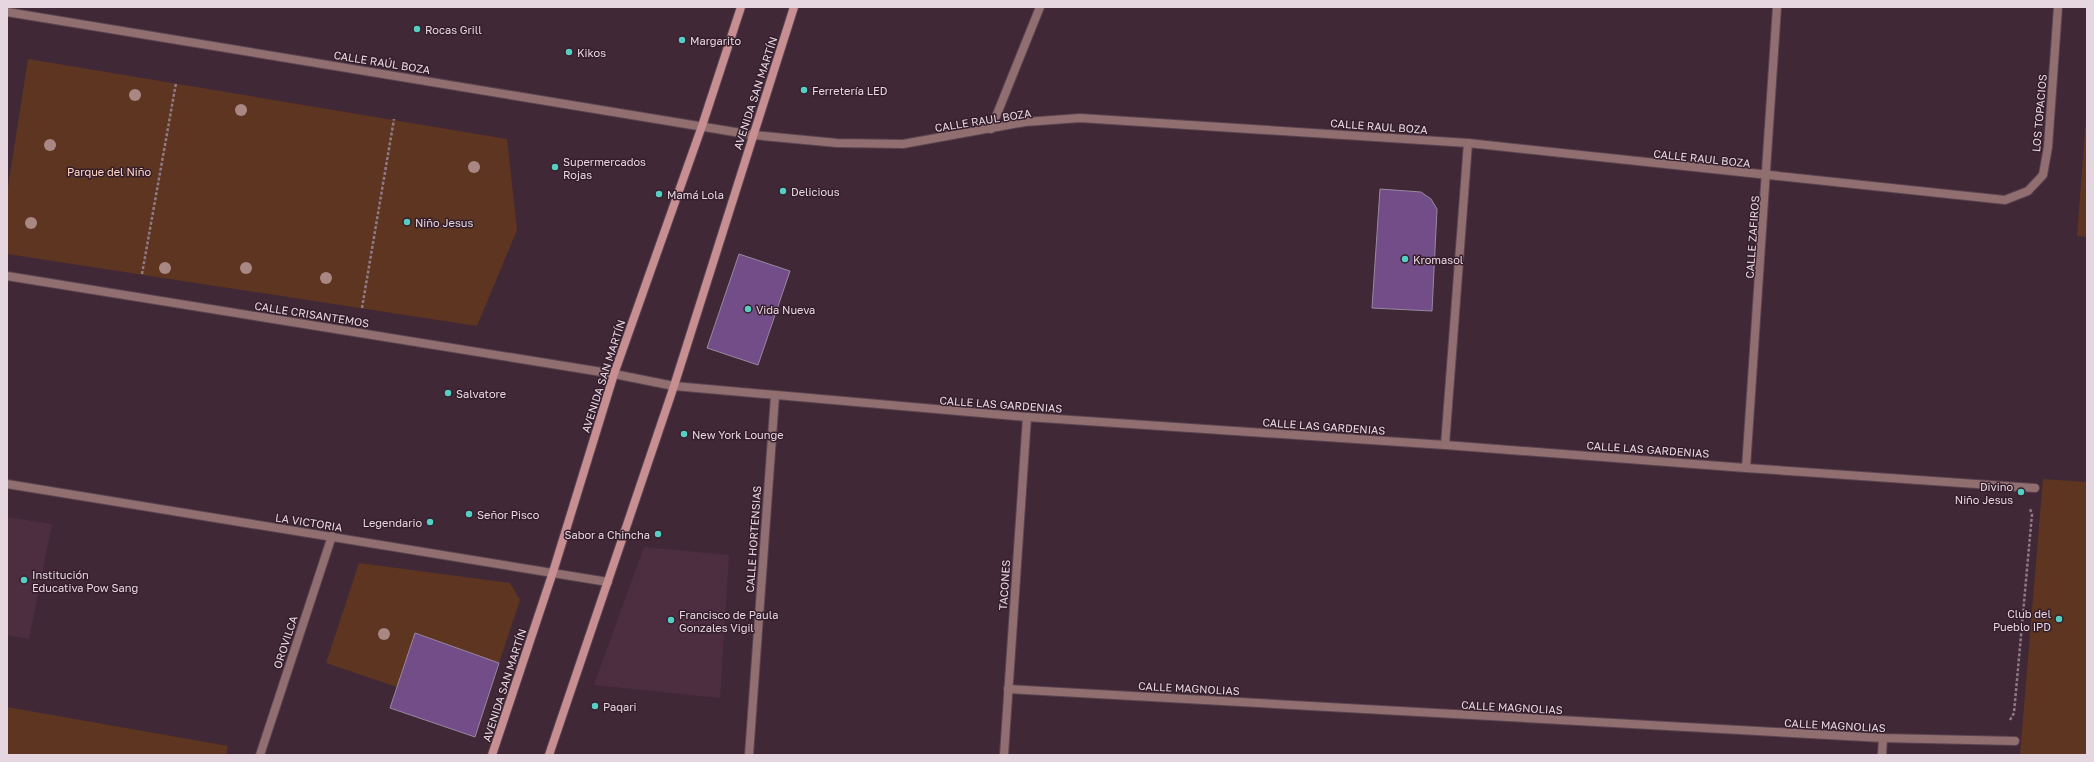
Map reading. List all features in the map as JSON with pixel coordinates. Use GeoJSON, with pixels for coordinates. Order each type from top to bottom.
{"type":"FeatureCollection","features":[{"type":"Feature","properties":{"kind":"main road","name":"AVENIDA SAN MARTÍN"},"geometry":{"type":"LineString","coordinates":[[492,755],[553,572],[614,374],[702,126],[742,7]]}},
{"type":"Feature","properties":{"kind":"main road","name":"AVENIDA SAN MARTÍN"},"geometry":{"type":"LineString","coordinates":[[549,755],[674,386],[794,7]]}},
{"type":"Feature","properties":{"kind":"street"},"geometry":{"type":"LineString","coordinates":[[991,129],[1040,7]]}},
{"type":"Feature","properties":{"kind":"street","name":"CALLE ZAFIROS"},"geometry":{"type":"LineString","coordinates":[[1746,468],[1767,176],[1777,7]]}},
{"type":"Feature","properties":{"kind":"street","name":"LOS TOPACIOS"},"geometry":{"type":"LineString","coordinates":[[2005,200],[2028,191],[2043,175],[2048,147],[2058,7]]}},
{"type":"Feature","properties":{"kind":"street","name":"CALLE RAÚL BOZA"},"geometry":{"type":"LineString","coordinates":[[8,12],[753,135]]}},
{"type":"Feature","properties":{"kind":"street","name":"CALLE RAUL BOZA"},"geometry":{"type":"LineString","coordinates":[[753,135],[837,143],[903,144],[1025,122],[1080,118],[1468,143],[1767,176],[2005,200]]}},
{"type":"Feature","properties":{"kind":"street"},"geometry":{"type":"LineString","coordinates":[[1445,445],[1468,143]]}},
{"type":"Feature","properties":{"kind":"street","name":"CALLE CRISANTEMOS"},"geometry":{"type":"LineString","coordinates":[[7,276],[614,374]]}},
{"type":"Feature","properties":{"kind":"street","name":"CALLE LAS GARDENIAS"},"geometry":{"type":"LineString","coordinates":[[614,374],[674,386],[1026,417],[1445,445],[2035,488]]}},
{"type":"Feature","properties":{"kind":"street","name":"CALLE HORTENSIAS"},"geometry":{"type":"LineString","coordinates":[[749,755],[774,396]]}},
{"type":"Feature","properties":{"kind":"street","name":"TACONES"},"geometry":{"type":"LineString","coordinates":[[1004,755],[1026,417]]}},
{"type":"Feature","properties":{"kind":"street","name":"LA VICTORIA"},"geometry":{"type":"LineString","coordinates":[[7,484],[608,582]]}},
{"type":"Feature","properties":{"kind":"street","name":"OROVILCA"},"geometry":{"type":"LineString","coordinates":[[260,755],[332,536]]}},
{"type":"Feature","properties":{"kind":"street","name":"CALLE MAGNOLIAS"},"geometry":{"type":"LineString","coordinates":[[1008,689],[1884,738],[2014,741]]}},
{"type":"Feature","properties":{"kind":"street"},"geometry":{"type":"LineString","coordinates":[[1882,755],[1884,738]]}},
{"type":"Feature","properties":{"kind":"path"},"geometry":{"type":"LineString","coordinates":[[142,274],[176,84]]}},
{"type":"Feature","properties":{"kind":"path"},"geometry":{"type":"LineString","coordinates":[[362,308],[394,119]]}},
{"type":"Feature","properties":{"kind":"path"},"geometry":{"type":"LineString","coordinates":[[1997,741],[2014,713],[2031,530],[2032,514],[2020,486]]}},
{"type":"Feature","properties":{"kind":"shaded area","name":"Institución Educativa Pow Sang"},"geometry":{"type":"Polygon","coordinates":[[[7,517],[52,524],[29,639],[7,635],[7,517]]]}},
{"type":"Feature","properties":{"kind":"shaded area","name":"Francisco de Paula Gonzales Vigil"},"geometry":{"type":"Polygon","coordinates":[[[644,547],[729,555],[720,698],[594,685],[644,547]]]}},
{"type":"Feature","properties":{"kind":"green space","name":"Parque del Niño"},"geometry":{"type":"Polygon","coordinates":[[[28,59],[507,139],[517,230],[477,326],[7,254],[7,193],[28,59]]]}},
{"type":"Feature","properties":{"kind":"green space"},"geometry":{"type":"Polygon","coordinates":[[[2087,104],[2087,237],[2077,236],[2087,104]]]}},
{"type":"Feature","properties":{"kind":"green space","name":"Club del Pueblo IPD"},"geometry":{"type":"Polygon","coordinates":[[[2043,479],[2087,482],[2087,755],[2020,755],[2043,479]]]}},
{"type":"Feature","properties":{"kind":"green space"},"geometry":{"type":"Polygon","coordinates":[[[359,563],[510,583],[520,600],[499,663],[415,633],[397,687],[326,663],[359,563]]]}},
{"type":"Feature","properties":{"kind":"green space"},"geometry":{"type":"Polygon","coordinates":[[[7,707],[228,746],[226,755],[7,755],[7,707]]]}},
{"type":"Feature","properties":{"kind":"building","name":"Kromasol"},"geometry":{"type":"Polygon","coordinates":[[[1380,189],[1421,192],[1431,199],[1437,209],[1432,311],[1372,308],[1380,189]]]}},
{"type":"Feature","properties":{"kind":"building","name":"Vida Nueva"},"geometry":{"type":"Polygon","coordinates":[[[739,254],[790,271],[758,365],[707,348],[739,254]]]}},
{"type":"Feature","properties":{"kind":"building"},"geometry":{"type":"Polygon","coordinates":[[[415,633],[499,663],[475,737],[390,708],[415,633]]]}},
{"type":"Feature","properties":{"kind":"place","name":"Rocas Grill"},"geometry":{"type":"Point","coordinates":[417,29]}},
{"type":"Feature","properties":{"kind":"place","name":"Margarito"},"geometry":{"type":"Point","coordinates":[682,40]}},
{"type":"Feature","properties":{"kind":"place","name":"Kikos"},"geometry":{"type":"Point","coordinates":[569,52]}},
{"type":"Feature","properties":{"kind":"place","name":"Ferretería LED"},"geometry":{"type":"Point","coordinates":[804,90]}},
{"type":"Feature","properties":{"kind":"place","name":"Supermercados Rojas"},"geometry":{"type":"Point","coordinates":[555,167]}},
{"type":"Feature","properties":{"kind":"place","name":"Delicious"},"geometry":{"type":"Point","coordinates":[783,191]}},
{"type":"Feature","properties":{"kind":"place","name":"Mamá Lola"},"geometry":{"type":"Point","coordinates":[659,194]}},
{"type":"Feature","properties":{"kind":"place","name":"Niño Jesus"},"geometry":{"type":"Point","coordinates":[407,222]}},
{"type":"Feature","properties":{"kind":"place","name":"Kromasol"},"geometry":{"type":"Point","coordinates":[1405,259]}},
{"type":"Feature","properties":{"kind":"place","name":"Vida Nueva"},"geometry":{"type":"Point","coordinates":[748,309]}},
{"type":"Feature","properties":{"kind":"place","name":"Salvatore"},"geometry":{"type":"Point","coordinates":[448,393]}},
{"type":"Feature","properties":{"kind":"place","name":"New York Lounge"},"geometry":{"type":"Point","coordinates":[684,434]}},
{"type":"Feature","properties":{"kind":"place","name":"Divino Niño Jesus"},"geometry":{"type":"Point","coordinates":[2021,492]}},
{"type":"Feature","properties":{"kind":"place","name":"Señor Pisco"},"geometry":{"type":"Point","coordinates":[469,514]}},
{"type":"Feature","properties":{"kind":"place","name":"Legendario"},"geometry":{"type":"Point","coordinates":[430,522]}},
{"type":"Feature","properties":{"kind":"place","name":"Sabor a Chincha"},"geometry":{"type":"Point","coordinates":[658,534]}},
{"type":"Feature","properties":{"kind":"place","name":"Institución Educativa Pow Sang"},"geometry":{"type":"Point","coordinates":[24,580]}},
{"type":"Feature","properties":{"kind":"place","name":"Club del Pueblo IPD"},"geometry":{"type":"Point","coordinates":[2059,619]}},
{"type":"Feature","properties":{"kind":"place","name":"Francisco de Paula Gonzales Vigil"},"geometry":{"type":"Point","coordinates":[671,620]}},
{"type":"Feature","properties":{"kind":"place","name":"Paqari"},"geometry":{"type":"Point","coordinates":[595,706]}}]}
